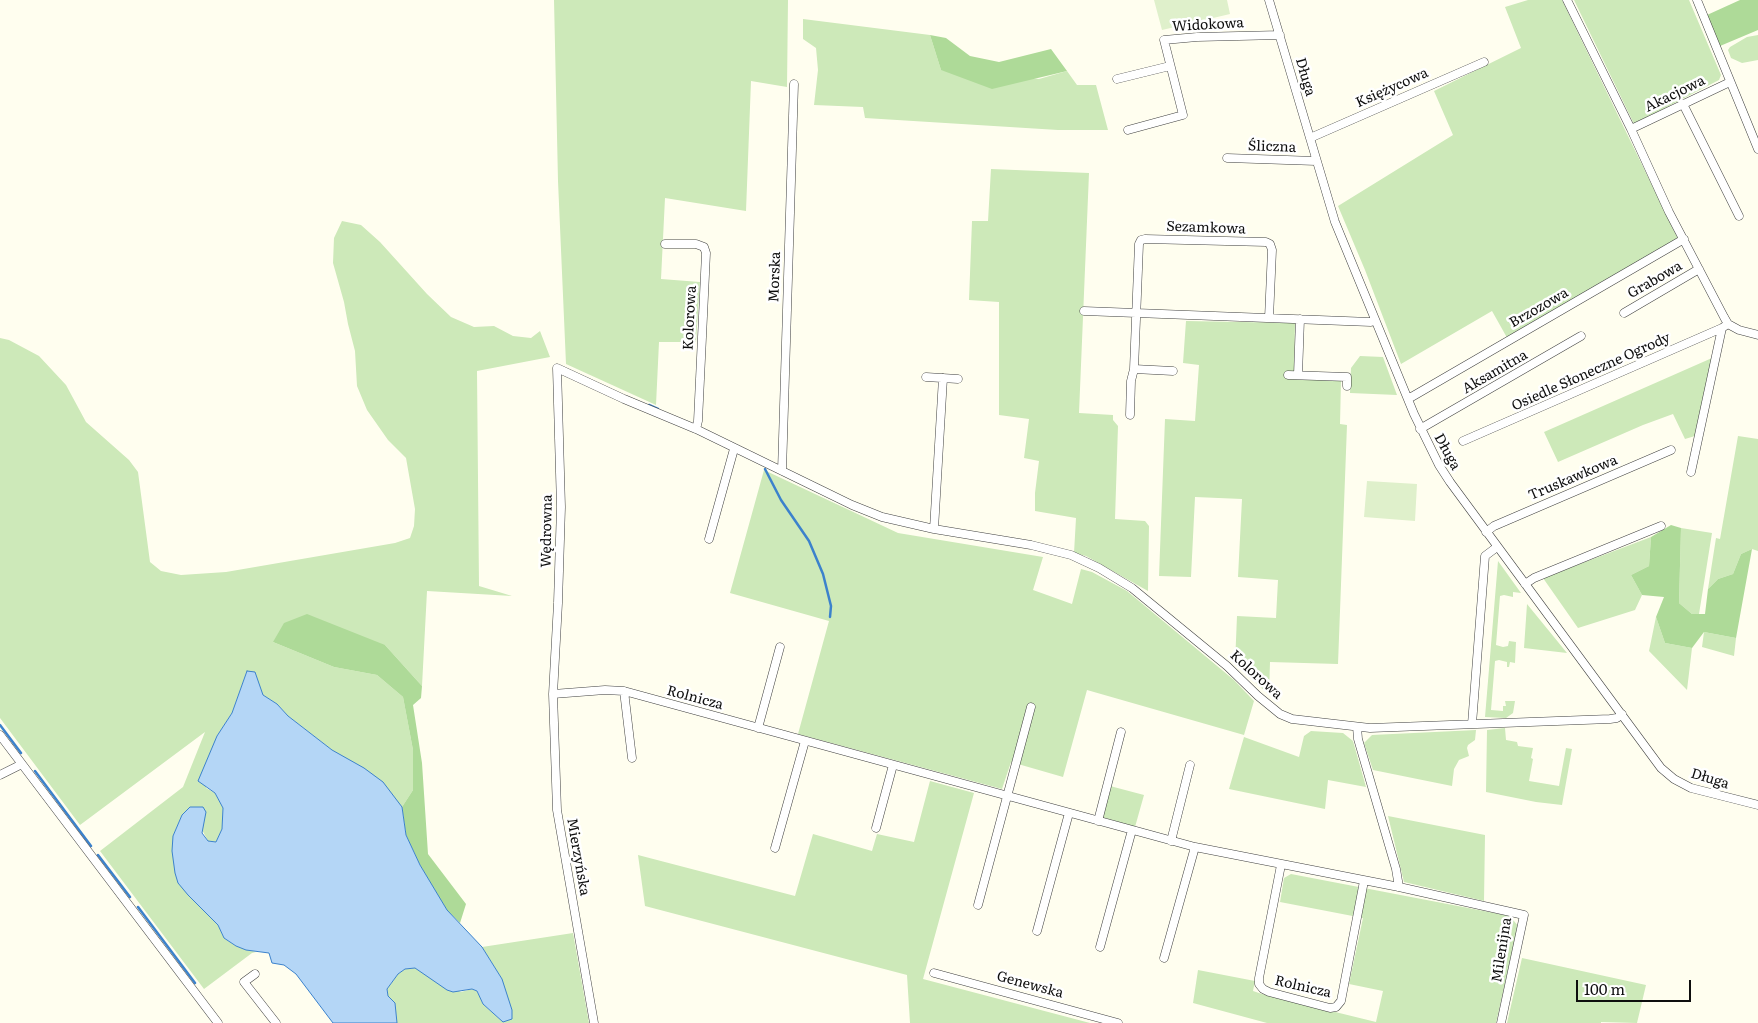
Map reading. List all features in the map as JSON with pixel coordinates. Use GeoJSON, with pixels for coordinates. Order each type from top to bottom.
{"type":"FeatureCollection","features":[{"type":"Feature","properties":{"kind":"street","name":"Długa"},"geometry":{"type":"LineString","coordinates":[[1269,0],[1333,216],[1420,429],[1444,474],[1656,761],[1674,779],[1698,791],[1758,805]]}},
{"type":"Feature","properties":{"kind":"street"},"geometry":{"type":"LineString","coordinates":[[1567,0],[1631,129],[1669,212],[1700,269],[1725,326],[1691,472]]}},
{"type":"Feature","properties":{"kind":"street"},"geometry":{"type":"LineString","coordinates":[[1697,0],[1758,149]]}},
{"type":"Feature","properties":{"kind":"street","name":"Widokowa"},"geometry":{"type":"LineString","coordinates":[[1128,130],[1183,115],[1164,40],[1197,36],[1280,35]]}},
{"type":"Feature","properties":{"kind":"street","name":"Księżycowa"},"geometry":{"type":"LineString","coordinates":[[1310,138],[1484,62]]}},
{"type":"Feature","properties":{"kind":"street"},"geometry":{"type":"LineString","coordinates":[[1117,79],[1170,66]]}},
{"type":"Feature","properties":{"kind":"street","name":"Akacjowa"},"geometry":{"type":"LineString","coordinates":[[1631,129],[1730,82]]}},
{"type":"Feature","properties":{"kind":"street","name":"Morska"},"geometry":{"type":"LineString","coordinates":[[782,471],[794,84]]}},
{"type":"Feature","properties":{"kind":"street"},"geometry":{"type":"LineString","coordinates":[[1683,104],[1739,216]]}},
{"type":"Feature","properties":{"kind":"street","name":"Śliczna"},"geometry":{"type":"LineString","coordinates":[[1227,158],[1316,161]]}},
{"type":"Feature","properties":{"kind":"street","name":"Sezamkowa"},"geometry":{"type":"LineString","coordinates":[[1130,415],[1140,240],[1145,238],[1266,242],[1270,244],[1272,250],[1269,318]]}},
{"type":"Feature","properties":{"kind":"street","name":"Brzozowa"},"geometry":{"type":"LineString","coordinates":[[1408,399],[1684,239]]}},
{"type":"Feature","properties":{"kind":"street","name":"Kolorowa"},"geometry":{"type":"LineString","coordinates":[[666,244],[696,244],[704,247],[706,253],[696,430]]}},
{"type":"Feature","properties":{"kind":"street","name":"Grabowa"},"geometry":{"type":"LineString","coordinates":[[1624,313],[1700,269]]}},
{"type":"Feature","properties":{"kind":"street"},"geometry":{"type":"LineString","coordinates":[[1084,311],[1371,322],[1375,320]]}},
{"type":"Feature","properties":{"kind":"street"},"geometry":{"type":"LineString","coordinates":[[1298,375],[1300,319]]}},
{"type":"Feature","properties":{"kind":"street"},"geometry":{"type":"LineString","coordinates":[[1725,326],[1758,335]]}},
{"type":"Feature","properties":{"kind":"street","name":"Osiedle Słoneczne Ogrody"},"geometry":{"type":"LineString","coordinates":[[1463,441],[1725,326]]}},
{"type":"Feature","properties":{"kind":"street","name":"Aksamitna"},"geometry":{"type":"LineString","coordinates":[[1420,429],[1581,336]]}},
{"type":"Feature","properties":{"kind":"street","name":"Kolorowa"},"geometry":{"type":"LineString","coordinates":[[557,368],[696,430],[852,505],[882,517],[934,529],[1031,545],[1071,555],[1099,568],[1132,588],[1188,632],[1258,696],[1280,714],[1292,719],[1357,727],[1613,718],[1622,714]]}},
{"type":"Feature","properties":{"kind":"street","name":"Wędrowna"},"geometry":{"type":"LineString","coordinates":[[553,694],[561,507],[557,368]]}},
{"type":"Feature","properties":{"kind":"street"},"geometry":{"type":"LineString","coordinates":[[1134,369],[1173,371]]}},
{"type":"Feature","properties":{"kind":"street"},"geometry":{"type":"LineString","coordinates":[[1288,375],[1348,377],[1347,386]]}},
{"type":"Feature","properties":{"kind":"street"},"geometry":{"type":"LineString","coordinates":[[926,377],[958,379]]}},
{"type":"Feature","properties":{"kind":"street"},"geometry":{"type":"LineString","coordinates":[[934,529],[942,378]]}},
{"type":"Feature","properties":{"kind":"street"},"geometry":{"type":"LineString","coordinates":[[709,539],[734,449]]}},
{"type":"Feature","properties":{"kind":"street","name":"Truskawkowa"},"geometry":{"type":"LineString","coordinates":[[1486,532],[1494,526],[1671,450]]}},
{"type":"Feature","properties":{"kind":"street"},"geometry":{"type":"LineString","coordinates":[[1525,584],[1534,578],[1661,526]]}},
{"type":"Feature","properties":{"kind":"street"},"geometry":{"type":"LineString","coordinates":[[1472,724],[1484,556],[1497,547]]}},
{"type":"Feature","properties":{"kind":"street"},"geometry":{"type":"LineString","coordinates":[[758,728],[780,647]]}},
{"type":"Feature","properties":{"kind":"street","name":"Rolnicza"},"geometry":{"type":"LineString","coordinates":[[553,694],[605,690],[624,691],[1195,848],[1399,887],[1488,907]]}},
{"type":"Feature","properties":{"kind":"street"},"geometry":{"type":"LineString","coordinates":[[624,691],[632,758]]}},
{"type":"Feature","properties":{"kind":"street","name":"Mierzyńska"},"geometry":{"type":"LineString","coordinates":[[553,694],[557,810],[594,1023]]}},
{"type":"Feature","properties":{"kind":"street"},"geometry":{"type":"LineString","coordinates":[[978,905],[1031,707]]}},
{"type":"Feature","properties":{"kind":"street"},"geometry":{"type":"LineString","coordinates":[[1357,727],[1358,739],[1396,869],[1399,887]]}},
{"type":"Feature","properties":{"kind":"street"},"geometry":{"type":"LineString","coordinates":[[1098,821],[1121,732]]}},
{"type":"Feature","properties":{"kind":"street"},"geometry":{"type":"LineString","coordinates":[[0,735],[218,1023]]}},
{"type":"Feature","properties":{"kind":"street"},"geometry":{"type":"LineString","coordinates":[[775,848],[805,741]]}},
{"type":"Feature","properties":{"kind":"street"},"geometry":{"type":"LineString","coordinates":[[0,775],[22,764]]}},
{"type":"Feature","properties":{"kind":"street"},"geometry":{"type":"LineString","coordinates":[[876,828],[893,765]]}},
{"type":"Feature","properties":{"kind":"street"},"geometry":{"type":"LineString","coordinates":[[1171,841],[1190,765]]}},
{"type":"Feature","properties":{"kind":"street"},"geometry":{"type":"LineString","coordinates":[[1037,932],[1069,813]]}},
{"type":"Feature","properties":{"kind":"street"},"geometry":{"type":"LineString","coordinates":[[1100,947],[1132,830]]}},
{"type":"Feature","properties":{"kind":"street"},"geometry":{"type":"LineString","coordinates":[[1164,958],[1195,848]]}},
{"type":"Feature","properties":{"kind":"street","name":"Rolnicza"},"geometry":{"type":"LineString","coordinates":[[1281,865],[1259,984],[1269,992],[1330,1008],[1336,1006],[1341,1001],[1364,881]]}},
{"type":"Feature","properties":{"kind":"street","name":"Milenijna"},"geometry":{"type":"LineString","coordinates":[[1488,907],[1524,915],[1502,1023]]}},
{"type":"Feature","properties":{"kind":"street","name":"Genewska"},"geometry":{"type":"LineString","coordinates":[[934,973],[1118,1023]]}},
{"type":"Feature","properties":{"kind":"street"},"geometry":{"type":"LineString","coordinates":[[255,974],[244,982],[276,1023]]}},
{"type":"Feature","properties":{"kind":"green space"},"geometry":{"type":"Polygon","coordinates":[[[554,0],[788,0],[787,87],[751,81],[746,211],[665,198],[661,279],[700,282],[696,342],[659,342],[656,405],[566,364],[558,181],[554,0]]]}},
{"type":"Feature","properties":{"kind":"green space"},"geometry":{"type":"Polygon","coordinates":[[[1154,0],[1227,0],[1230,14],[1162,30],[1154,0]]]}},
{"type":"Feature","properties":{"kind":"green space"},"geometry":{"type":"Polygon","coordinates":[[[1528,0],[1562,0],[1681,245],[1510,343],[1492,311],[1401,364],[1338,206],[1453,135],[1434,91],[1521,48],[1505,7],[1528,0]]]}},
{"type":"Feature","properties":{"kind":"green space"},"geometry":{"type":"Polygon","coordinates":[[[1574,0],[1689,0],[1721,75],[1719,80],[1634,124],[1574,0]]]}},
{"type":"Feature","properties":{"kind":"green space"},"geometry":{"type":"Polygon","coordinates":[[[1740,0],[1758,0],[1758,30],[1720,46],[1707,15],[1740,0]]]}},
{"type":"Feature","properties":{"kind":"green space"},"geometry":{"type":"Polygon","coordinates":[[[803,19],[930,35],[941,70],[1039,79],[1067,71],[1077,85],[1096,85],[1108,130],[1058,130],[865,118],[863,107],[814,105],[818,70],[816,48],[803,39],[803,19]]]}},
{"type":"Feature","properties":{"kind":"green space"},"geometry":{"type":"Polygon","coordinates":[[[930,35],[946,38],[970,56],[999,62],[1051,49],[1067,71],[992,89],[941,70],[930,35]]]}},
{"type":"Feature","properties":{"kind":"green space"},"geometry":{"type":"Polygon","coordinates":[[[1758,35],[1758,60],[1742,63],[1731,58],[1728,50],[1730,47],[1747,37],[1758,35]]]}},
{"type":"Feature","properties":{"kind":"green space"},"geometry":{"type":"Polygon","coordinates":[[[991,169],[1089,173],[1079,413],[1113,415],[1113,420],[1118,426],[1115,519],[1145,521],[1149,526],[1148,591],[1086,556],[1074,553],[1076,518],[1035,511],[1039,461],[1024,458],[1029,419],[999,415],[999,302],[969,300],[972,221],[988,221],[991,169]]]}},
{"type":"Feature","properties":{"kind":"green space"},"geometry":{"type":"Polygon","coordinates":[[[342,221],[361,225],[380,242],[427,294],[451,317],[474,327],[494,326],[513,336],[531,338],[540,331],[550,357],[477,371],[479,586],[512,596],[427,591],[422,686],[385,645],[273,642],[334,667],[377,675],[403,697],[413,750],[413,790],[402,807],[389,812],[332,750],[288,716],[277,704],[263,695],[247,671],[232,713],[217,736],[206,788],[215,793],[223,808],[222,829],[216,842],[208,841],[190,807],[182,815],[173,836],[188,895],[218,925],[224,938],[236,946],[256,952],[252,953],[204,989],[100,851],[183,787],[205,732],[80,825],[0,718],[0,338],[9,340],[39,356],[66,385],[86,422],[129,460],[138,472],[150,562],[161,571],[181,575],[226,572],[395,543],[410,538],[414,526],[415,509],[406,458],[388,440],[367,410],[357,386],[355,351],[333,263],[334,238],[342,221]]]}},
{"type":"Feature","properties":{"kind":"green space"},"geometry":{"type":"Polygon","coordinates":[[[1186,321],[1295,323],[1294,378],[1341,380],[1340,424],[1347,425],[1338,664],[1270,662],[1269,695],[1235,664],[1237,616],[1276,618],[1278,580],[1238,577],[1242,499],[1195,497],[1191,577],[1159,576],[1165,419],[1195,421],[1199,365],[1183,363],[1186,321]]]}},
{"type":"Feature","properties":{"kind":"green space"},"geometry":{"type":"Polygon","coordinates":[[[1360,356],[1383,357],[1397,395],[1350,393],[1351,368],[1360,356]]]}},
{"type":"Feature","properties":{"kind":"green space"},"geometry":{"type":"Polygon","coordinates":[[[1712,358],[1695,436],[1685,439],[1673,414],[1558,462],[1544,432],[1712,358]]]}},
{"type":"Feature","properties":{"kind":"green space"},"geometry":{"type":"Polygon","coordinates":[[[1738,436],[1758,439],[1758,551],[1752,549],[1741,554],[1733,574],[1718,579],[1708,589],[1716,538],[1720,539],[1738,436]]]}},
{"type":"Feature","properties":{"kind":"green space"},"geometry":{"type":"Polygon","coordinates":[[[764,470],[898,533],[1043,557],[1033,590],[1072,604],[1081,569],[1092,572],[1127,591],[1234,680],[1254,701],[1244,735],[1087,690],[1063,777],[1011,762],[1002,789],[798,734],[829,621],[730,593],[764,470]]]}},
{"type":"Feature","properties":{"kind":"green space"},"geometry":{"type":"Polygon","coordinates":[[[1367,481],[1417,484],[1415,521],[1364,517],[1367,481]]]}},
{"type":"Feature","properties":{"kind":"green space"},"geometry":{"type":"Polygon","coordinates":[[[1671,525],[1681,528],[1679,603],[1692,614],[1705,614],[1708,589],[1718,579],[1733,574],[1741,554],[1752,549],[1736,638],[1704,632],[1692,648],[1665,643],[1656,617],[1664,597],[1642,595],[1631,575],[1649,566],[1651,537],[1671,525]]]}},
{"type":"Feature","properties":{"kind":"green space"},"geometry":{"type":"Polygon","coordinates":[[[1681,528],[1712,533],[1699,614],[1692,614],[1679,603],[1681,528]]]}},
{"type":"Feature","properties":{"kind":"green space"},"geometry":{"type":"Polygon","coordinates":[[[1651,537],[1649,566],[1631,575],[1642,595],[1635,610],[1578,628],[1543,578],[1651,537]]]}},
{"type":"Feature","properties":{"kind":"green space"},"geometry":{"type":"Polygon","coordinates":[[[1498,561],[1521,593],[1513,592],[1513,597],[1500,596],[1496,645],[1503,647],[1508,646],[1509,641],[1516,642],[1515,663],[1510,662],[1509,667],[1507,667],[1507,662],[1495,661],[1491,710],[1503,711],[1503,706],[1506,706],[1505,701],[1515,701],[1513,713],[1506,718],[1485,717],[1498,561]]]}},
{"type":"Feature","properties":{"kind":"green space"},"geometry":{"type":"Polygon","coordinates":[[[1527,604],[1567,653],[1524,648],[1527,604]]]}},
{"type":"Feature","properties":{"kind":"green space"},"geometry":{"type":"Polygon","coordinates":[[[307,614],[385,645],[422,686],[421,698],[413,705],[422,763],[428,854],[466,904],[460,923],[447,910],[438,896],[420,865],[406,835],[402,807],[413,790],[413,750],[403,697],[377,675],[334,667],[273,642],[284,623],[307,614]]]}},
{"type":"Feature","properties":{"kind":"green space"},"geometry":{"type":"Polygon","coordinates":[[[1656,617],[1665,643],[1692,648],[1687,690],[1649,651],[1656,617]]]}},
{"type":"Feature","properties":{"kind":"green space"},"geometry":{"type":"Polygon","coordinates":[[[1704,632],[1736,638],[1734,656],[1702,647],[1704,632]]]}},
{"type":"Feature","properties":{"kind":"green space"},"geometry":{"type":"Polygon","coordinates":[[[1505,728],[1506,740],[1517,742],[1518,746],[1533,748],[1529,781],[1559,786],[1566,748],[1572,749],[1562,805],[1486,792],[1487,730],[1505,728]]]}},
{"type":"Feature","properties":{"kind":"green space"},"geometry":{"type":"Polygon","coordinates":[[[1476,730],[1475,740],[1467,748],[1469,756],[1459,760],[1454,769],[1452,786],[1373,770],[1364,743],[1372,735],[1476,730]]]}},
{"type":"Feature","properties":{"kind":"green space"},"geometry":{"type":"Polygon","coordinates":[[[1311,731],[1343,733],[1353,741],[1366,787],[1328,780],[1325,809],[1229,789],[1244,737],[1299,757],[1304,736],[1311,731]]]}},
{"type":"Feature","properties":{"kind":"green space"},"geometry":{"type":"Polygon","coordinates":[[[930,781],[974,793],[923,979],[1090,1023],[910,1023],[907,975],[645,906],[638,855],[795,896],[813,834],[872,851],[877,834],[914,842],[930,781]]]}},
{"type":"Feature","properties":{"kind":"green space"},"geometry":{"type":"Polygon","coordinates":[[[1110,786],[1144,795],[1135,827],[1102,817],[1110,786]]]}},
{"type":"Feature","properties":{"kind":"green space"},"geometry":{"type":"Polygon","coordinates":[[[1388,816],[1485,835],[1484,901],[1404,882],[1388,816]]]}},
{"type":"Feature","properties":{"kind":"green space"},"geometry":{"type":"Polygon","coordinates":[[[1291,874],[1510,916],[1518,926],[1496,1023],[1267,1023],[1193,1003],[1198,970],[1255,981],[1253,991],[1376,1022],[1383,991],[1349,984],[1363,918],[1280,902],[1284,878],[1291,874]]]}},
{"type":"Feature","properties":{"kind":"green space"},"geometry":{"type":"Polygon","coordinates":[[[573,933],[589,1023],[397,1023],[395,1003],[388,996],[387,989],[398,974],[405,969],[415,968],[461,992],[472,989],[477,991],[483,1004],[503,1022],[502,979],[482,947],[573,933]]]}},
{"type":"Feature","properties":{"kind":"green space"},"geometry":{"type":"Polygon","coordinates":[[[1522,958],[1646,985],[1637,1023],[1507,1023],[1522,958]]]}},
{"type":"Feature","properties":{"kind":"water"},"geometry":{"type":"Polygon","coordinates":[[[247,671],[255,672],[263,695],[277,704],[288,716],[332,750],[364,768],[383,782],[402,807],[406,835],[420,865],[447,910],[482,947],[502,979],[512,1010],[512,1019],[503,1022],[483,1004],[477,991],[472,989],[453,992],[447,990],[415,968],[405,969],[398,974],[387,989],[388,996],[395,1003],[397,1023],[333,1023],[296,974],[284,965],[272,963],[269,953],[246,950],[224,938],[218,925],[178,883],[172,851],[173,836],[182,815],[190,807],[203,807],[206,812],[202,833],[208,841],[216,842],[222,829],[223,808],[215,793],[198,781],[217,736],[232,713],[247,671]]]}},
{"type":"Feature","properties":{"kind":"waterway"},"geometry":{"type":"LineString","coordinates":[[649,405],[658,409]]}},
{"type":"Feature","properties":{"kind":"waterway"},"geometry":{"type":"LineString","coordinates":[[765,469],[781,500],[809,541],[823,574],[831,606],[830,617]]}},
{"type":"Feature","properties":{"kind":"waterway"},"geometry":{"type":"LineString","coordinates":[[0,725],[21,753]]}},
{"type":"Feature","properties":{"kind":"waterway"},"geometry":{"type":"LineString","coordinates":[[35,771],[91,846]]}},
{"type":"Feature","properties":{"kind":"waterway"},"geometry":{"type":"LineString","coordinates":[[98,855],[130,897]]}},
{"type":"Feature","properties":{"kind":"waterway"},"geometry":{"type":"LineString","coordinates":[[138,907],[195,983]]}}]}
